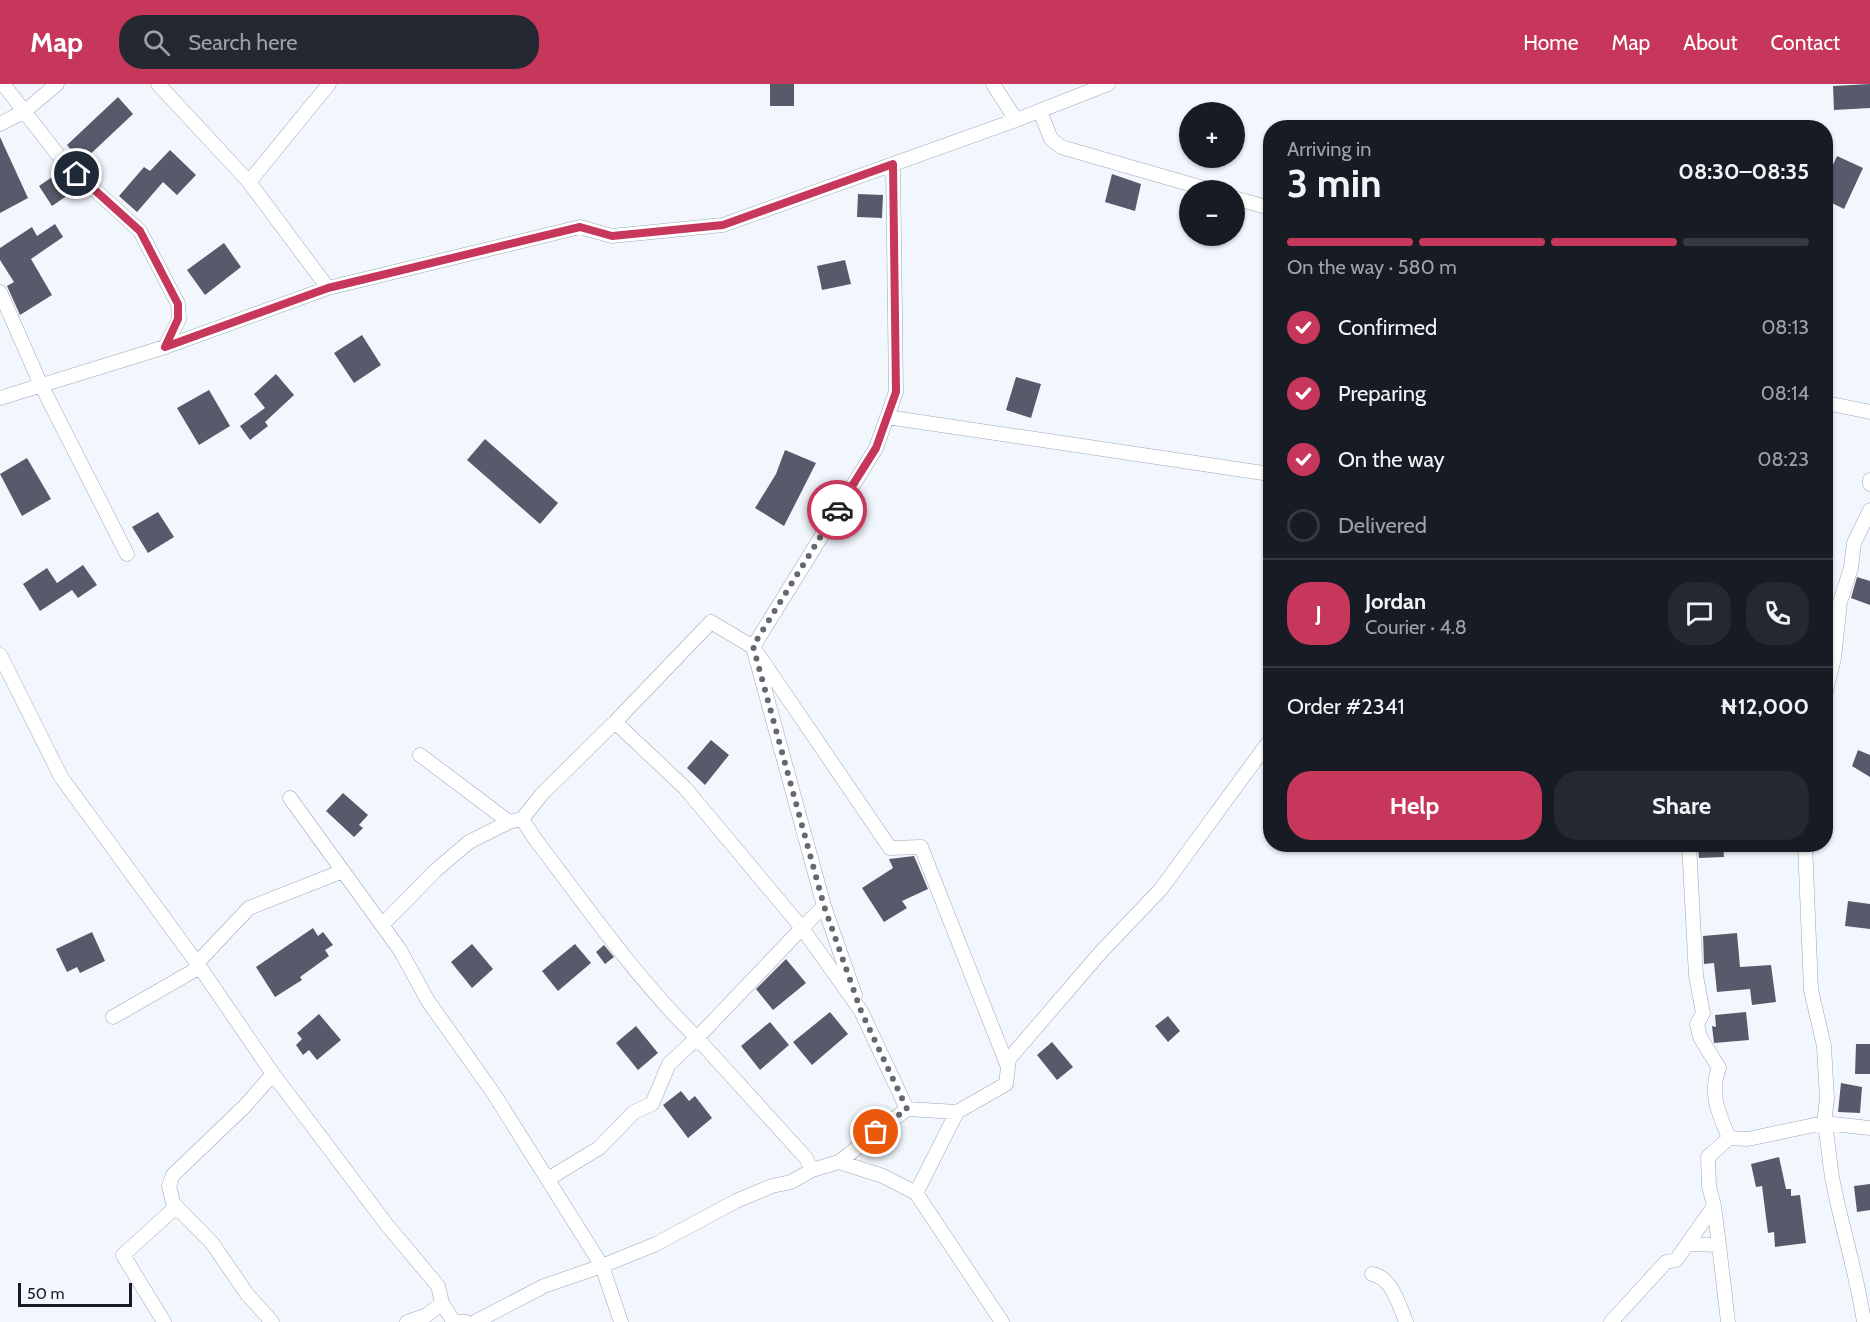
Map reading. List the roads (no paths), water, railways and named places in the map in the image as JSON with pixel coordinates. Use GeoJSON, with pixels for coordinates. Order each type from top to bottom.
{"type":"FeatureCollection","features":[{"type":"Feature","properties":{"kind":"street"},"geometry":{"type":"LineString","coordinates":[[3,84],[62,160],[140,231],[178,304],[178,319],[165,347]]}},
{"type":"Feature","properties":{"kind":"street"},"geometry":{"type":"LineString","coordinates":[[0,124],[25,111],[57,84]]}},
{"type":"Feature","properties":{"kind":"street"},"geometry":{"type":"LineString","coordinates":[[158,84],[249,182],[328,288]]}},
{"type":"Feature","properties":{"kind":"street"},"geometry":{"type":"LineString","coordinates":[[249,182],[329,84]]}},
{"type":"Feature","properties":{"kind":"street"},"geometry":{"type":"LineString","coordinates":[[993,84],[1016,120]]}},
{"type":"Feature","properties":{"kind":"street"},"geometry":{"type":"LineString","coordinates":[[0,398],[165,347],[328,288],[580,227],[612,236],[723,225],[1016,120],[1108,84]]}},
{"type":"Feature","properties":{"kind":"street"},"geometry":{"type":"LineString","coordinates":[[1040,111],[1051,139],[1061,147],[1179,181]]}},
{"type":"Feature","properties":{"kind":"street"},"geometry":{"type":"LineString","coordinates":[[893,164],[896,392],[876,448],[753,646],[824,906],[861,1011],[907,1109]]}},
{"type":"Feature","properties":{"kind":"street"},"geometry":{"type":"LineString","coordinates":[[1245,201],[1263,206]]}},
{"type":"Feature","properties":{"kind":"street"},"geometry":{"type":"LineString","coordinates":[[0,292],[41,385],[127,554]]}},
{"type":"Feature","properties":{"kind":"street"},"geometry":{"type":"LineString","coordinates":[[1833,404],[1870,412]]}},
{"type":"Feature","properties":{"kind":"street"},"geometry":{"type":"LineString","coordinates":[[887,417],[1263,473]]}},
{"type":"Feature","properties":{"kind":"street"},"geometry":{"type":"LineString","coordinates":[[1833,662],[1840,602],[1851,568],[1854,543],[1870,510]]}},
{"type":"Feature","properties":{"kind":"street"},"geometry":{"type":"LineString","coordinates":[[382,925],[436,870],[469,842],[515,820],[615,722],[711,622],[753,646],[890,848],[921,847],[1008,1067]]}},
{"type":"Feature","properties":{"kind":"street"},"geometry":{"type":"LineString","coordinates":[[0,655],[61,777],[199,965],[273,1074],[387,1225],[438,1286],[442,1303],[453,1321],[466,1322]]}},
{"type":"Feature","properties":{"kind":"street"},"geometry":{"type":"LineString","coordinates":[[615,722],[685,788],[802,928],[861,1011]]}},
{"type":"Feature","properties":{"kind":"street"},"geometry":{"type":"LineString","coordinates":[[475,1322],[544,1286],[656,1244],[736,1201],[839,1162],[907,1109],[957,1112],[1006,1084],[1009,1059],[1043,1018],[1161,889],[1263,751]]}},
{"type":"Feature","properties":{"kind":"street"},"geometry":{"type":"LineString","coordinates":[[420,755],[515,820],[669,1010],[806,1158],[813,1170]]}},
{"type":"Feature","properties":{"kind":"street"},"geometry":{"type":"LineString","coordinates":[[290,798],[400,950],[428,1001],[494,1094],[548,1179],[602,1266],[621,1322]]}},
{"type":"Feature","properties":{"kind":"street"},"geometry":{"type":"LineString","coordinates":[[1689,852],[1696,976],[1703,1013],[1697,1024],[1700,1037],[1719,1068],[1714,1081],[1715,1107],[1728,1138]]}},
{"type":"Feature","properties":{"kind":"street"},"geometry":{"type":"LineString","coordinates":[[1805,852],[1811,990],[1824,1046],[1827,1099],[1824,1123],[1831,1152],[1832,1180],[1859,1290],[1864,1322]]}},
{"type":"Feature","properties":{"kind":"street"},"geometry":{"type":"LineString","coordinates":[[113,1017],[199,965],[249,909],[344,871]]}},
{"type":"Feature","properties":{"kind":"street"},"geometry":{"type":"LineString","coordinates":[[548,1179],[599,1148],[634,1112],[652,1104],[669,1064],[824,906]]}},
{"type":"Feature","properties":{"kind":"street"},"geometry":{"type":"LineString","coordinates":[[272,1322],[247,1294],[212,1243],[172,1203],[168,1186],[173,1174],[245,1107],[273,1074]]}},
{"type":"Feature","properties":{"kind":"street"},"geometry":{"type":"LineString","coordinates":[[916,1193],[957,1112]]}},
{"type":"Feature","properties":{"kind":"street"},"geometry":{"type":"LineString","coordinates":[[1728,1322],[1707,1157],[1728,1138],[1748,1140],[1824,1123],[1870,1128]]}},
{"type":"Feature","properties":{"kind":"street"},"geometry":{"type":"LineString","coordinates":[[839,1162],[883,1176],[916,1193],[1002,1322]]}},
{"type":"Feature","properties":{"kind":"street"},"geometry":{"type":"LineString","coordinates":[[1611,1322],[1666,1262],[1676,1260],[1690,1244],[1714,1206]]}},
{"type":"Feature","properties":{"kind":"street"},"geometry":{"type":"LineString","coordinates":[[164,1322],[123,1255],[176,1207]]}},
{"type":"Feature","properties":{"kind":"street"},"geometry":{"type":"LineString","coordinates":[[1690,1244],[1719,1245]]}},
{"type":"Feature","properties":{"kind":"street"},"geometry":{"type":"LineString","coordinates":[[1372,1274],[1380,1275],[1389,1283],[1406,1322]]}},
{"type":"Feature","properties":{"kind":"street"},"geometry":{"type":"LineString","coordinates":[[407,1322],[427,1315],[442,1303]]}}]}
